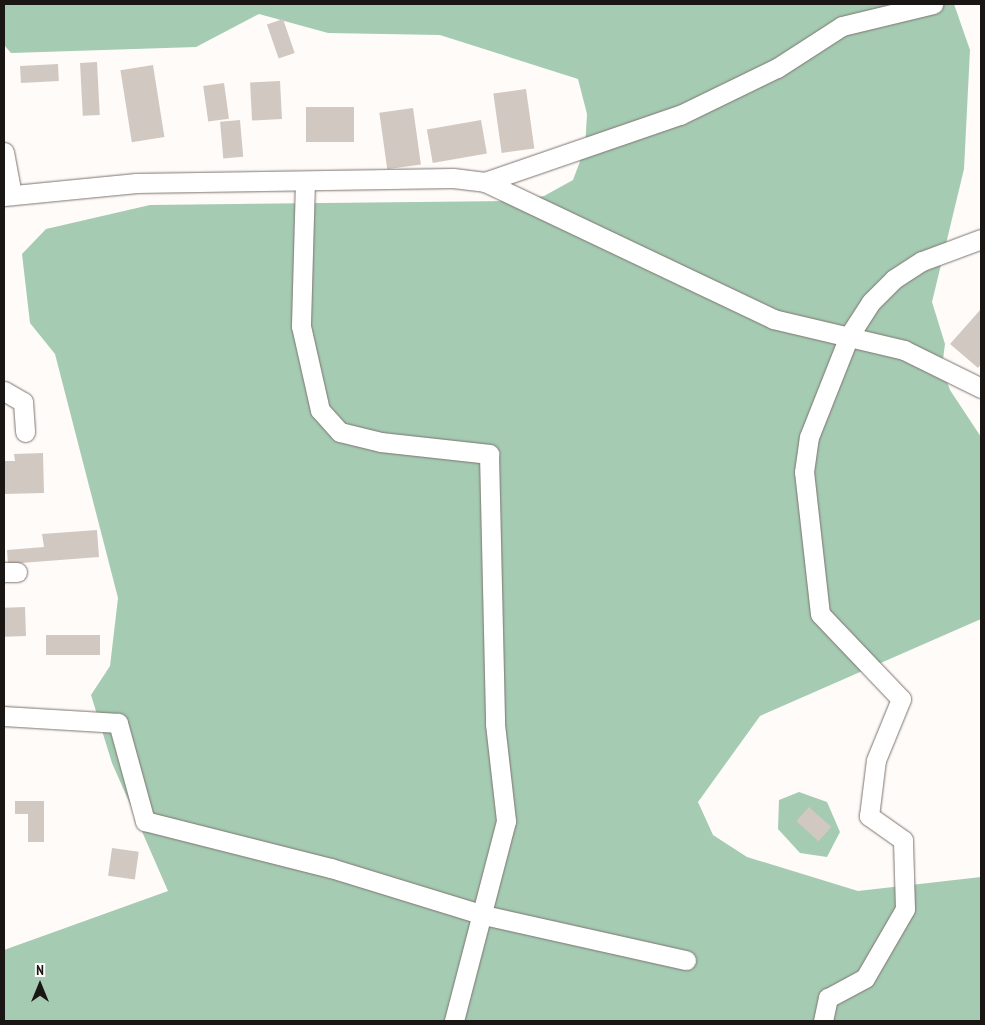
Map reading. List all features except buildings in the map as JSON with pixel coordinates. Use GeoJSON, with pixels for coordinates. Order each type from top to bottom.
{"type":"FeatureCollection","features":[{"type":"Feature","properties":{"kind":"street"},"geometry":{"type":"LineString","coordinates":[[485,182],[680,115],[777,68],[842,26],[933,4]]}},
{"type":"Feature","properties":{"kind":"street"},"geometry":{"type":"LineString","coordinates":[[4,152],[8,196],[136,183],[453,178],[485,182],[773,319],[904,350],[981,388]]}},
{"type":"Feature","properties":{"kind":"street"},"geometry":{"type":"LineString","coordinates":[[305,180],[301,326],[320,410],[340,432],[381,442],[489,454],[495,724],[506,821],[484,915],[454,1021]]}},
{"type":"Feature","properties":{"kind":"street"},"geometry":{"type":"LineString","coordinates":[[823,1021],[828,998],[865,978],[905,909],[903,840],[870,816],[876,760],[901,699],[820,614],[804,472],[820,400],[849,336],[871,302],[894,279],[922,261],[981,239]]}},
{"type":"Feature","properties":{"kind":"street"},"geometry":{"type":"LineString","coordinates":[[4,391],[23,402],[25,432]]}},
{"type":"Feature","properties":{"kind":"street"},"geometry":{"type":"LineString","coordinates":[[4,716],[118,723],[146,820],[322,866],[484,915],[686,960]]}},
{"type":"Feature","properties":{"kind":"green space"},"geometry":{"type":"Polygon","coordinates":[[[4,4],[954,4],[970,50],[964,169],[932,302],[945,344],[942,367],[950,390],[981,437],[981,619],[760,716],[698,802],[713,835],[747,857],[858,891],[981,877],[981,1021],[4,1021],[4,950],[168,891],[112,763],[91,695],[110,666],[118,598],[55,354],[30,323],[22,254],[46,229],[150,205],[509,201],[544,196],[573,180],[585,148],[587,114],[578,79],[440,35],[328,33],[259,14],[196,47],[11,53],[4,45],[4,4]]]}},
{"type":"Feature","properties":{"kind":"green space"},"geometry":{"type":"Polygon","coordinates":[[[799,792],[827,802],[840,832],[827,857],[800,853],[778,829],[779,800],[799,792]]]}}]}
